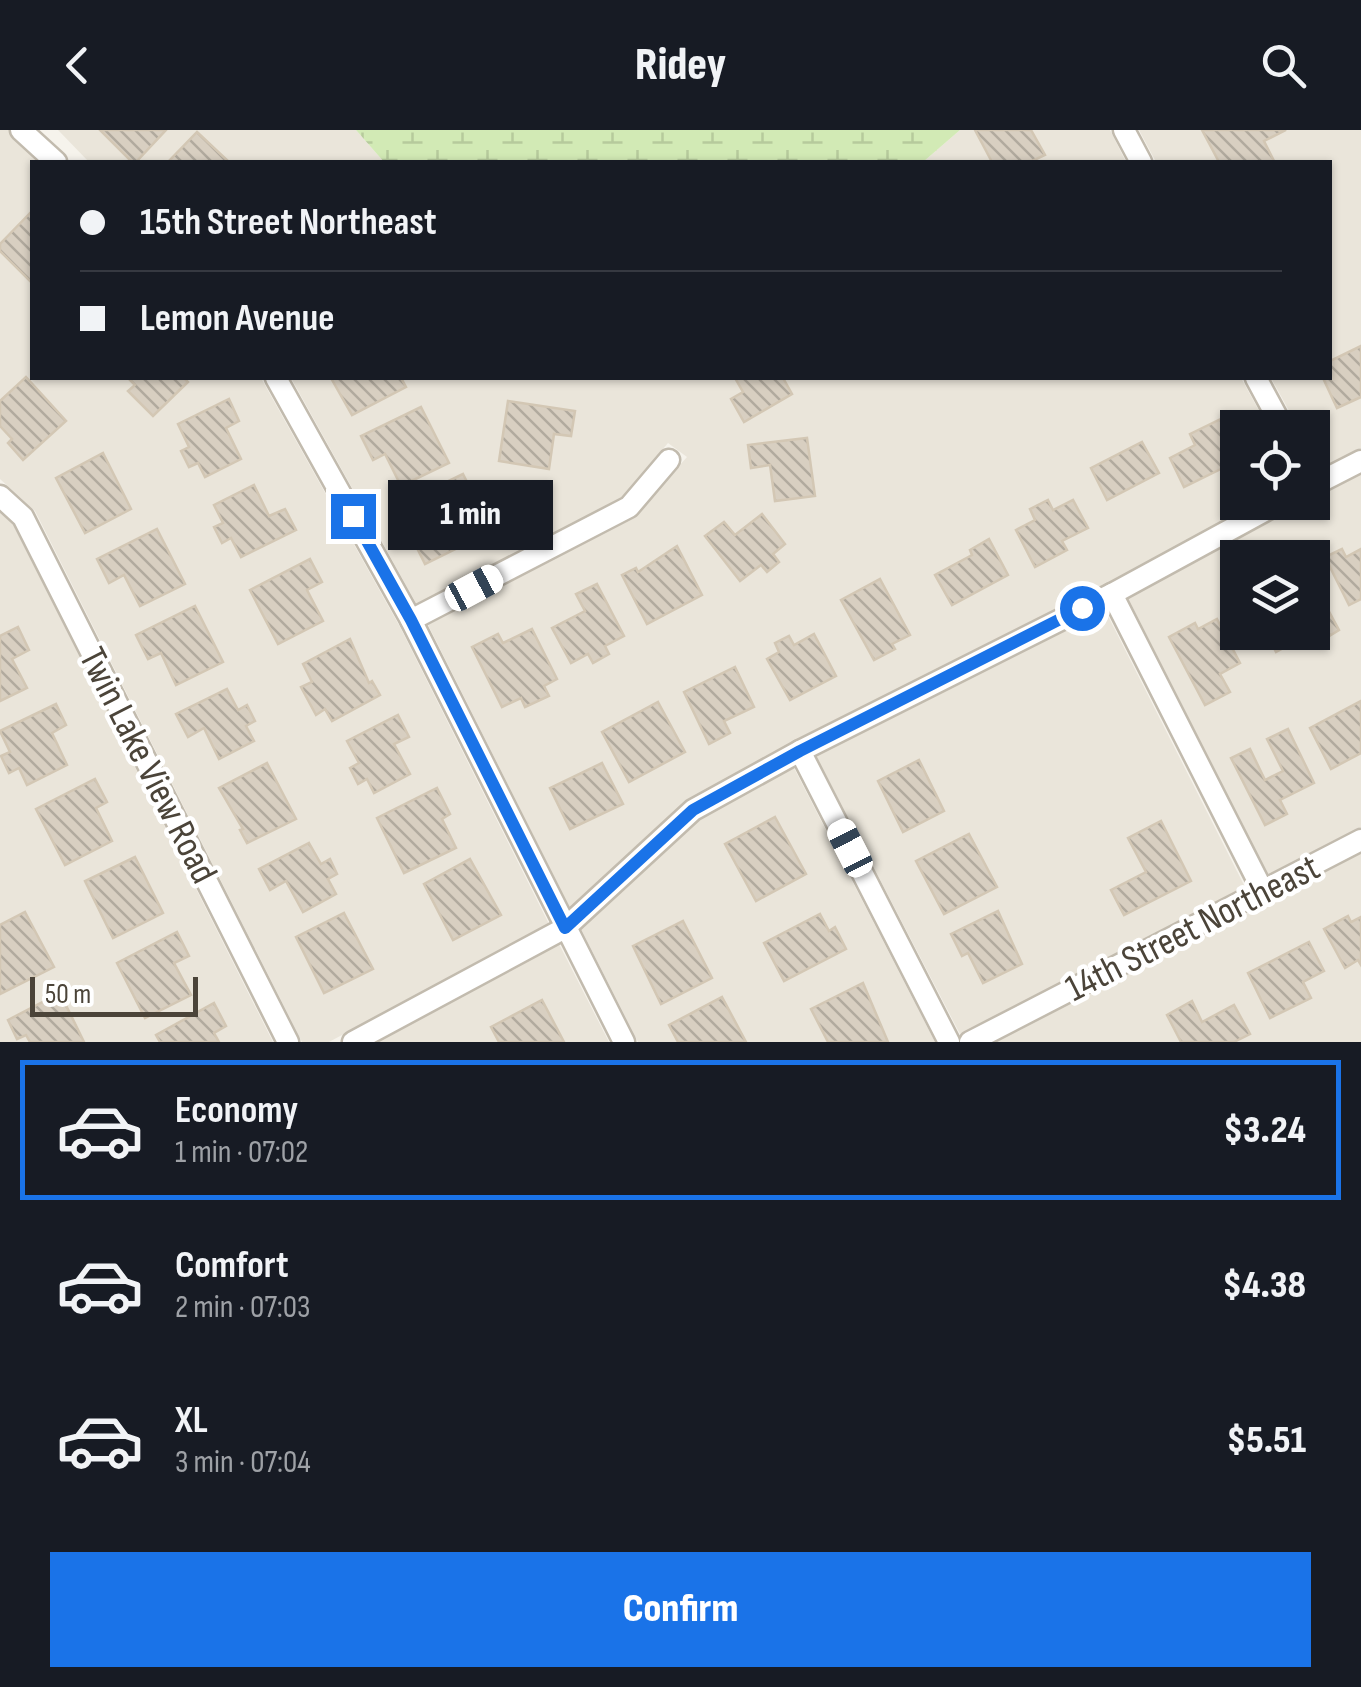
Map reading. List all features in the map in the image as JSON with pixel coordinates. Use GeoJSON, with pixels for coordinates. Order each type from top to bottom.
{"type":"FeatureCollection","features":[{"type":"Feature","properties":{"kind":"street"},"geometry":{"type":"LineString","coordinates":[[20,130],[54,160]]}},
{"type":"Feature","properties":{"kind":"street"},"geometry":{"type":"LineString","coordinates":[[1124,130],[1140,160]]}},
{"type":"Feature","properties":{"kind":"street"},"geometry":{"type":"LineString","coordinates":[[277,380],[411,620],[624,1042]]}},
{"type":"Feature","properties":{"kind":"street"},"geometry":{"type":"LineString","coordinates":[[1257,380],[1273,410]]}},
{"type":"Feature","properties":{"kind":"street"},"geometry":{"type":"LineString","coordinates":[[411,620],[629,507],[670,460]]}},
{"type":"Feature","properties":{"kind":"street"},"geometry":{"type":"LineString","coordinates":[[1330,476],[1361,460]]}},
{"type":"Feature","properties":{"kind":"street","name":"Twin Lake View Road"},"geometry":{"type":"LineString","coordinates":[[0,496],[24,516],[288,1042]]}},
{"type":"Feature","properties":{"kind":"street"},"geometry":{"type":"LineString","coordinates":[[353,1042],[565,928],[693,810],[1248,520]]}},
{"type":"Feature","properties":{"kind":"street"},"geometry":{"type":"LineString","coordinates":[[1112,594],[1263,891]]}},
{"type":"Feature","properties":{"kind":"street"},"geometry":{"type":"LineString","coordinates":[[800,751],[950,1042]]}},
{"type":"Feature","properties":{"kind":"street","name":"14th Street Northeast"},"geometry":{"type":"LineString","coordinates":[[970,1042],[1361,840]]}},
{"type":"Feature","properties":{"kind":"shaded area"},"geometry":{"type":"Polygon","coordinates":[[[0,130],[28,130],[51,160],[30,160],[30,380],[262,380],[400,627],[549,924],[329,1042],[302,1042],[35,511],[0,479],[0,130]]]}},
{"type":"Feature","properties":{"kind":"shaded area"},"geometry":{"type":"Polygon","coordinates":[[[58,130],[356,130],[382,160],[87,160],[58,130]]]}},
{"type":"Feature","properties":{"kind":"shaded area"},"geometry":{"type":"Polygon","coordinates":[[[960,130],[1110,130],[1125,160],[925,160],[960,130]]]}},
{"type":"Feature","properties":{"kind":"shaded area"},"geometry":{"type":"Polygon","coordinates":[[[1139,130],[1361,130],[1361,448],[1330,464],[1330,410],[1289,410],[1272,380],[1332,380],[1332,160],[1155,160],[1139,130]]]}},
{"type":"Feature","properties":{"kind":"shaded area"},"geometry":{"type":"Polygon","coordinates":[[[292,380],[1242,380],[1259,410],[1220,410],[1220,520],[1225,520],[805,735],[687,800],[570,908],[428,625],[634,517],[687,457],[668,443],[621,498],[417,605],[292,380]]]}},
{"type":"Feature","properties":{"kind":"shaded area"},"geometry":{"type":"Polygon","coordinates":[[[1361,473],[1361,827],[1268,875],[1128,598],[1220,549],[1220,650],[1330,650],[1330,540],[1236,540],[1273,520],[1330,520],[1330,490],[1361,473]]]}},
{"type":"Feature","properties":{"kind":"shaded area"},"geometry":{"type":"Polygon","coordinates":[[[0,513],[13,524],[273,1042],[0,1042],[0,513]]]}},
{"type":"Feature","properties":{"kind":"shaded area"},"geometry":{"type":"Polygon","coordinates":[[[1105,610],[1245,887],[960,1034],[816,756],[1105,610]]]}},
{"type":"Feature","properties":{"kind":"shaded area"},"geometry":{"type":"Polygon","coordinates":[[[794,768],[935,1042],[638,1042],[581,929],[700,819],[794,768]]]}},
{"type":"Feature","properties":{"kind":"shaded area"},"geometry":{"type":"Polygon","coordinates":[[[1361,853],[1361,1042],[995,1042],[1258,908],[1361,853]]]}},
{"type":"Feature","properties":{"kind":"shaded area"},"geometry":{"type":"Polygon","coordinates":[[[559,944],[609,1042],[377,1042],[559,944]]]}},
{"type":"Feature","properties":{"kind":"green space"},"geometry":{"type":"Polygon","coordinates":[[[356,130],[960,130],[925,160],[382,160],[356,130]]]}},
{"type":"Feature","properties":{"kind":"building"},"geometry":{"type":"Polygon","coordinates":[[[100,130],[166,130],[138,160],[130,160],[100,130]]]}},
{"type":"Feature","properties":{"kind":"building"},"geometry":{"type":"Polygon","coordinates":[[[975,130],[1031,130],[1045,155],[1034,160],[991,160],[975,130]]]}},
{"type":"Feature","properties":{"kind":"building"},"geometry":{"type":"Polygon","coordinates":[[[1202,130],[1286,130],[1264,141],[1274,160],[1218,160],[1202,130]]]}},
{"type":"Feature","properties":{"kind":"building"},"geometry":{"type":"Polygon","coordinates":[[[197,132],[227,160],[170,160],[197,132]]]}},
{"type":"Feature","properties":{"kind":"building"},"geometry":{"type":"Polygon","coordinates":[[[30,213],[30,281],[0,251],[0,244],[30,213]]]}},
{"type":"Feature","properties":{"kind":"building"},"geometry":{"type":"Polygon","coordinates":[[[1361,346],[1361,397],[1337,408],[1324,380],[1332,380],[1332,360],[1361,346]]]}},
{"type":"Feature","properties":{"kind":"building"},"geometry":{"type":"Polygon","coordinates":[[[26,377],[66,421],[23,460],[0,426],[0,401],[26,377]]]}},
{"type":"Feature","properties":{"kind":"building"},"geometry":{"type":"Polygon","coordinates":[[[130,380],[188,382],[153,416],[128,391],[135,385],[130,380]]]}},
{"type":"Feature","properties":{"kind":"building"},"geometry":{"type":"Polygon","coordinates":[[[332,380],[402,380],[406,387],[352,415],[332,380]]]}},
{"type":"Feature","properties":{"kind":"building"},"geometry":{"type":"Polygon","coordinates":[[[736,380],[784,380],[792,394],[744,422],[731,399],[743,392],[736,380]]]}},
{"type":"Feature","properties":{"kind":"building"},"geometry":{"type":"Polygon","coordinates":[[[229,399],[239,421],[226,428],[241,459],[205,477],[198,463],[189,467],[181,451],[189,447],[178,424],[229,399]]]}},
{"type":"Feature","properties":{"kind":"building"},"geometry":{"type":"Polygon","coordinates":[[[508,401],[575,411],[571,436],[554,434],[549,469],[499,461],[508,401]]]}},
{"type":"Feature","properties":{"kind":"building"},"geometry":{"type":"Polygon","coordinates":[[[421,407],[449,463],[401,486],[385,454],[373,460],[361,436],[421,407]]]}},
{"type":"Feature","properties":{"kind":"building"},"geometry":{"type":"Polygon","coordinates":[[[1220,419],[1220,469],[1184,487],[1170,458],[1195,445],[1190,434],[1220,419]]]}},
{"type":"Feature","properties":{"kind":"building"},"geometry":{"type":"Polygon","coordinates":[[[807,438],[815,496],[775,501],[770,465],[751,468],[748,445],[807,438]]]}},
{"type":"Feature","properties":{"kind":"building"},"geometry":{"type":"Polygon","coordinates":[[[1142,442],[1159,473],[1107,500],[1091,468],[1142,442]]]}},
{"type":"Feature","properties":{"kind":"building"},"geometry":{"type":"Polygon","coordinates":[[[103,453],[131,509],[85,533],[56,478],[103,453]]]}},
{"type":"Feature","properties":{"kind":"building"},"geometry":{"type":"Polygon","coordinates":[[[463,474],[492,531],[425,564],[413,540],[418,538],[401,504],[463,474]]]}},
{"type":"Feature","properties":{"kind":"building"},"geometry":{"type":"Polygon","coordinates":[[[254,485],[269,516],[285,509],[296,530],[241,557],[231,538],[222,543],[214,527],[223,523],[214,505],[254,485]]]}},
{"type":"Feature","properties":{"kind":"building"},"geometry":{"type":"Polygon","coordinates":[[[1048,500],[1053,510],[1073,500],[1088,528],[1062,541],[1067,550],[1035,567],[1016,530],[1035,520],[1030,509],[1048,500]]]}},
{"type":"Feature","properties":{"kind":"building"},"geometry":{"type":"Polygon","coordinates":[[[762,514],[785,544],[773,554],[779,562],[767,572],[761,565],[740,581],[705,536],[724,522],[735,535],[762,514]]]}},
{"type":"Feature","properties":{"kind":"building"},"geometry":{"type":"Polygon","coordinates":[[[157,529],[185,584],[140,606],[124,575],[109,583],[97,559],[157,529]]]}},
{"type":"Feature","properties":{"kind":"building"},"geometry":{"type":"Polygon","coordinates":[[[989,539],[1008,575],[952,605],[935,575],[972,555],[970,550],[989,539]]]}},
{"type":"Feature","properties":{"kind":"building"},"geometry":{"type":"Polygon","coordinates":[[[677,546],[702,595],[647,624],[622,575],[636,568],[638,572],[677,546]]]}},
{"type":"Feature","properties":{"kind":"building"},"geometry":{"type":"Polygon","coordinates":[[[1342,549],[1346,557],[1361,549],[1361,599],[1349,605],[1330,567],[1330,555],[1342,549]]]}},
{"type":"Feature","properties":{"kind":"building"},"geometry":{"type":"Polygon","coordinates":[[[310,559],[322,582],[307,590],[323,621],[278,644],[250,590],[310,559]]]}},
{"type":"Feature","properties":{"kind":"building"},"geometry":{"type":"Polygon","coordinates":[[[880,579],[910,635],[874,660],[841,600],[880,579]]]}},
{"type":"Feature","properties":{"kind":"building"},"geometry":{"type":"Polygon","coordinates":[[[597,584],[624,636],[605,646],[609,654],[593,663],[588,654],[571,663],[552,628],[585,611],[576,594],[597,584]]]}},
{"type":"Feature","properties":{"kind":"building"},"geometry":{"type":"Polygon","coordinates":[[[195,606],[223,662],[176,685],[161,653],[148,659],[136,635],[195,606]]]}},
{"type":"Feature","properties":{"kind":"building"},"geometry":{"type":"Polygon","coordinates":[[[1330,613],[1339,630],[1330,636],[1330,613]]]}},
{"type":"Feature","properties":{"kind":"building"},"geometry":{"type":"Polygon","coordinates":[[[1217,619],[1220,650],[1233,650],[1240,663],[1220,674],[1230,692],[1205,705],[1169,637],[1195,623],[1198,629],[1217,619]]]}},
{"type":"Feature","properties":{"kind":"building"},"geometry":{"type":"Polygon","coordinates":[[[18,627],[29,650],[12,659],[27,688],[0,701],[0,636],[18,627]]]}},
{"type":"Feature","properties":{"kind":"building"},"geometry":{"type":"Polygon","coordinates":[[[532,629],[557,679],[544,686],[549,696],[525,707],[521,698],[502,707],[472,647],[498,634],[503,643],[532,629]]]}},
{"type":"Feature","properties":{"kind":"building"},"geometry":{"type":"Polygon","coordinates":[[[814,634],[836,676],[790,700],[767,659],[779,652],[775,643],[789,636],[794,645],[814,634]]]}},
{"type":"Feature","properties":{"kind":"building"},"geometry":{"type":"Polygon","coordinates":[[[350,639],[369,683],[372,681],[380,695],[332,721],[325,709],[316,715],[301,687],[312,682],[303,664],[350,639]]]}},
{"type":"Feature","properties":{"kind":"building"},"geometry":{"type":"Polygon","coordinates":[[[735,667],[754,707],[724,721],[730,733],[709,744],[684,692],[735,667]]]}},
{"type":"Feature","properties":{"kind":"building"},"geometry":{"type":"Polygon","coordinates":[[[227,689],[238,710],[247,705],[255,721],[246,726],[254,741],[219,759],[204,728],[188,737],[176,714],[227,689]]]}},
{"type":"Feature","properties":{"kind":"building"},"geometry":{"type":"Polygon","coordinates":[[[1361,701],[1361,753],[1331,769],[1310,728],[1361,701]]]}},
{"type":"Feature","properties":{"kind":"building"},"geometry":{"type":"Polygon","coordinates":[[[658,702],[685,752],[629,782],[602,732],[658,702]]]}},
{"type":"Feature","properties":{"kind":"building"},"geometry":{"type":"Polygon","coordinates":[[[56,704],[66,725],[52,733],[67,765],[27,785],[19,768],[9,773],[1,756],[10,752],[0,731],[56,704]]]}},
{"type":"Feature","properties":{"kind":"building"},"geometry":{"type":"Polygon","coordinates":[[[398,715],[409,737],[394,744],[410,774],[374,793],[367,779],[358,784],[350,768],[359,763],[347,741],[398,715]]]}},
{"type":"Feature","properties":{"kind":"building"},"geometry":{"type":"Polygon","coordinates":[[[1288,729],[1314,783],[1280,800],[1287,814],[1265,825],[1231,758],[1250,749],[1265,780],[1283,771],[1267,739],[1288,729]]]}},
{"type":"Feature","properties":{"kind":"building"},"geometry":{"type":"Polygon","coordinates":[[[919,760],[944,811],[903,832],[878,781],[919,760]]]}},
{"type":"Feature","properties":{"kind":"building"},"geometry":{"type":"Polygon","coordinates":[[[267,763],[296,819],[247,843],[219,788],[267,763]]]}},
{"type":"Feature","properties":{"kind":"building"},"geometry":{"type":"Polygon","coordinates":[[[602,763],[623,804],[570,829],[550,788],[602,763]]]}},
{"type":"Feature","properties":{"kind":"building"},"geometry":{"type":"Polygon","coordinates":[[[95,779],[107,802],[96,808],[112,841],[65,865],[36,809],[95,779]]]}},
{"type":"Feature","properties":{"kind":"building"},"geometry":{"type":"Polygon","coordinates":[[[437,788],[450,814],[442,819],[456,848],[404,873],[377,818],[437,788]]]}},
{"type":"Feature","properties":{"kind":"building"},"geometry":{"type":"Polygon","coordinates":[[[775,817],[806,874],[756,901],[725,844],[775,817]]]}},
{"type":"Feature","properties":{"kind":"building"},"geometry":{"type":"Polygon","coordinates":[[[1161,821],[1191,881],[1124,915],[1111,890],[1146,872],[1128,838],[1161,821]]]}},
{"type":"Feature","properties":{"kind":"building"},"geometry":{"type":"Polygon","coordinates":[[[969,834],[997,887],[944,914],[916,861],[969,834]]]}},
{"type":"Feature","properties":{"kind":"building"},"geometry":{"type":"Polygon","coordinates":[[[309,843],[321,864],[330,859],[337,874],[328,879],[336,894],[303,912],[286,881],[270,890],[259,869],[309,843]]]}},
{"type":"Feature","properties":{"kind":"building"},"geometry":{"type":"Polygon","coordinates":[[[135,857],[163,913],[113,938],[85,881],[135,857]]]}},
{"type":"Feature","properties":{"kind":"building"},"geometry":{"type":"Polygon","coordinates":[[[470,859],[501,915],[453,940],[424,884],[470,859]]]}},
{"type":"Feature","properties":{"kind":"building"},"geometry":{"type":"Polygon","coordinates":[[[998,911],[1022,964],[983,983],[968,953],[962,956],[951,934],[998,911]]]}},
{"type":"Feature","properties":{"kind":"building"},"geometry":{"type":"Polygon","coordinates":[[[25,912],[54,967],[0,994],[0,925],[25,912]]]}},
{"type":"Feature","properties":{"kind":"building"},"geometry":{"type":"Polygon","coordinates":[[[344,913],[373,969],[324,993],[296,937],[344,913]]]}},
{"type":"Feature","properties":{"kind":"building"},"geometry":{"type":"Polygon","coordinates":[[[820,914],[829,931],[835,927],[846,949],[784,981],[764,943],[820,914]]]}},
{"type":"Feature","properties":{"kind":"building"},"geometry":{"type":"Polygon","coordinates":[[[1348,916],[1351,922],[1361,917],[1361,965],[1358,960],[1345,968],[1324,929],[1348,916]]]}},
{"type":"Feature","properties":{"kind":"building"},"geometry":{"type":"Polygon","coordinates":[[[683,921],[712,978],[661,1004],[633,946],[683,921]]]}},
{"type":"Feature","properties":{"kind":"building"},"geometry":{"type":"Polygon","coordinates":[[[177,932],[189,956],[174,963],[191,995],[145,1018],[117,963],[177,932]]]}},
{"type":"Feature","properties":{"kind":"building"},"geometry":{"type":"Polygon","coordinates":[[[1309,942],[1324,971],[1303,982],[1311,998],[1270,1018],[1248,973],[1309,942]]]}},
{"type":"Feature","properties":{"kind":"building"},"geometry":{"type":"Polygon","coordinates":[[[863,983],[888,1042],[828,1042],[811,1009],[863,983]]]}},
{"type":"Feature","properties":{"kind":"building"},"geometry":{"type":"Polygon","coordinates":[[[60,993],[84,1042],[30,1042],[26,1035],[17,1039],[8,1020],[60,993]]]}},
{"type":"Feature","properties":{"kind":"building"},"geometry":{"type":"Polygon","coordinates":[[[722,997],[746,1042],[678,1042],[669,1025],[722,997]]]}},
{"type":"Feature","properties":{"kind":"building"},"geometry":{"type":"Polygon","coordinates":[[[542,1000],[564,1042],[499,1042],[491,1027],[542,1000]]]}},
{"type":"Feature","properties":{"kind":"building"},"geometry":{"type":"Polygon","coordinates":[[[1192,1001],[1202,1022],[1234,1005],[1250,1034],[1234,1042],[1181,1042],[1167,1015],[1192,1001]]]}},
{"type":"Feature","properties":{"kind":"building"},"geometry":{"type":"Polygon","coordinates":[[[214,1003],[226,1026],[214,1033],[219,1042],[160,1042],[156,1035],[214,1003]]]}},
{"type":"Feature","properties":{"kind":"route"},"geometry":{"type":"LineString","coordinates":[[353,516],[411,620],[565,928],[693,810],[800,751],[1082,608]]}}]}
